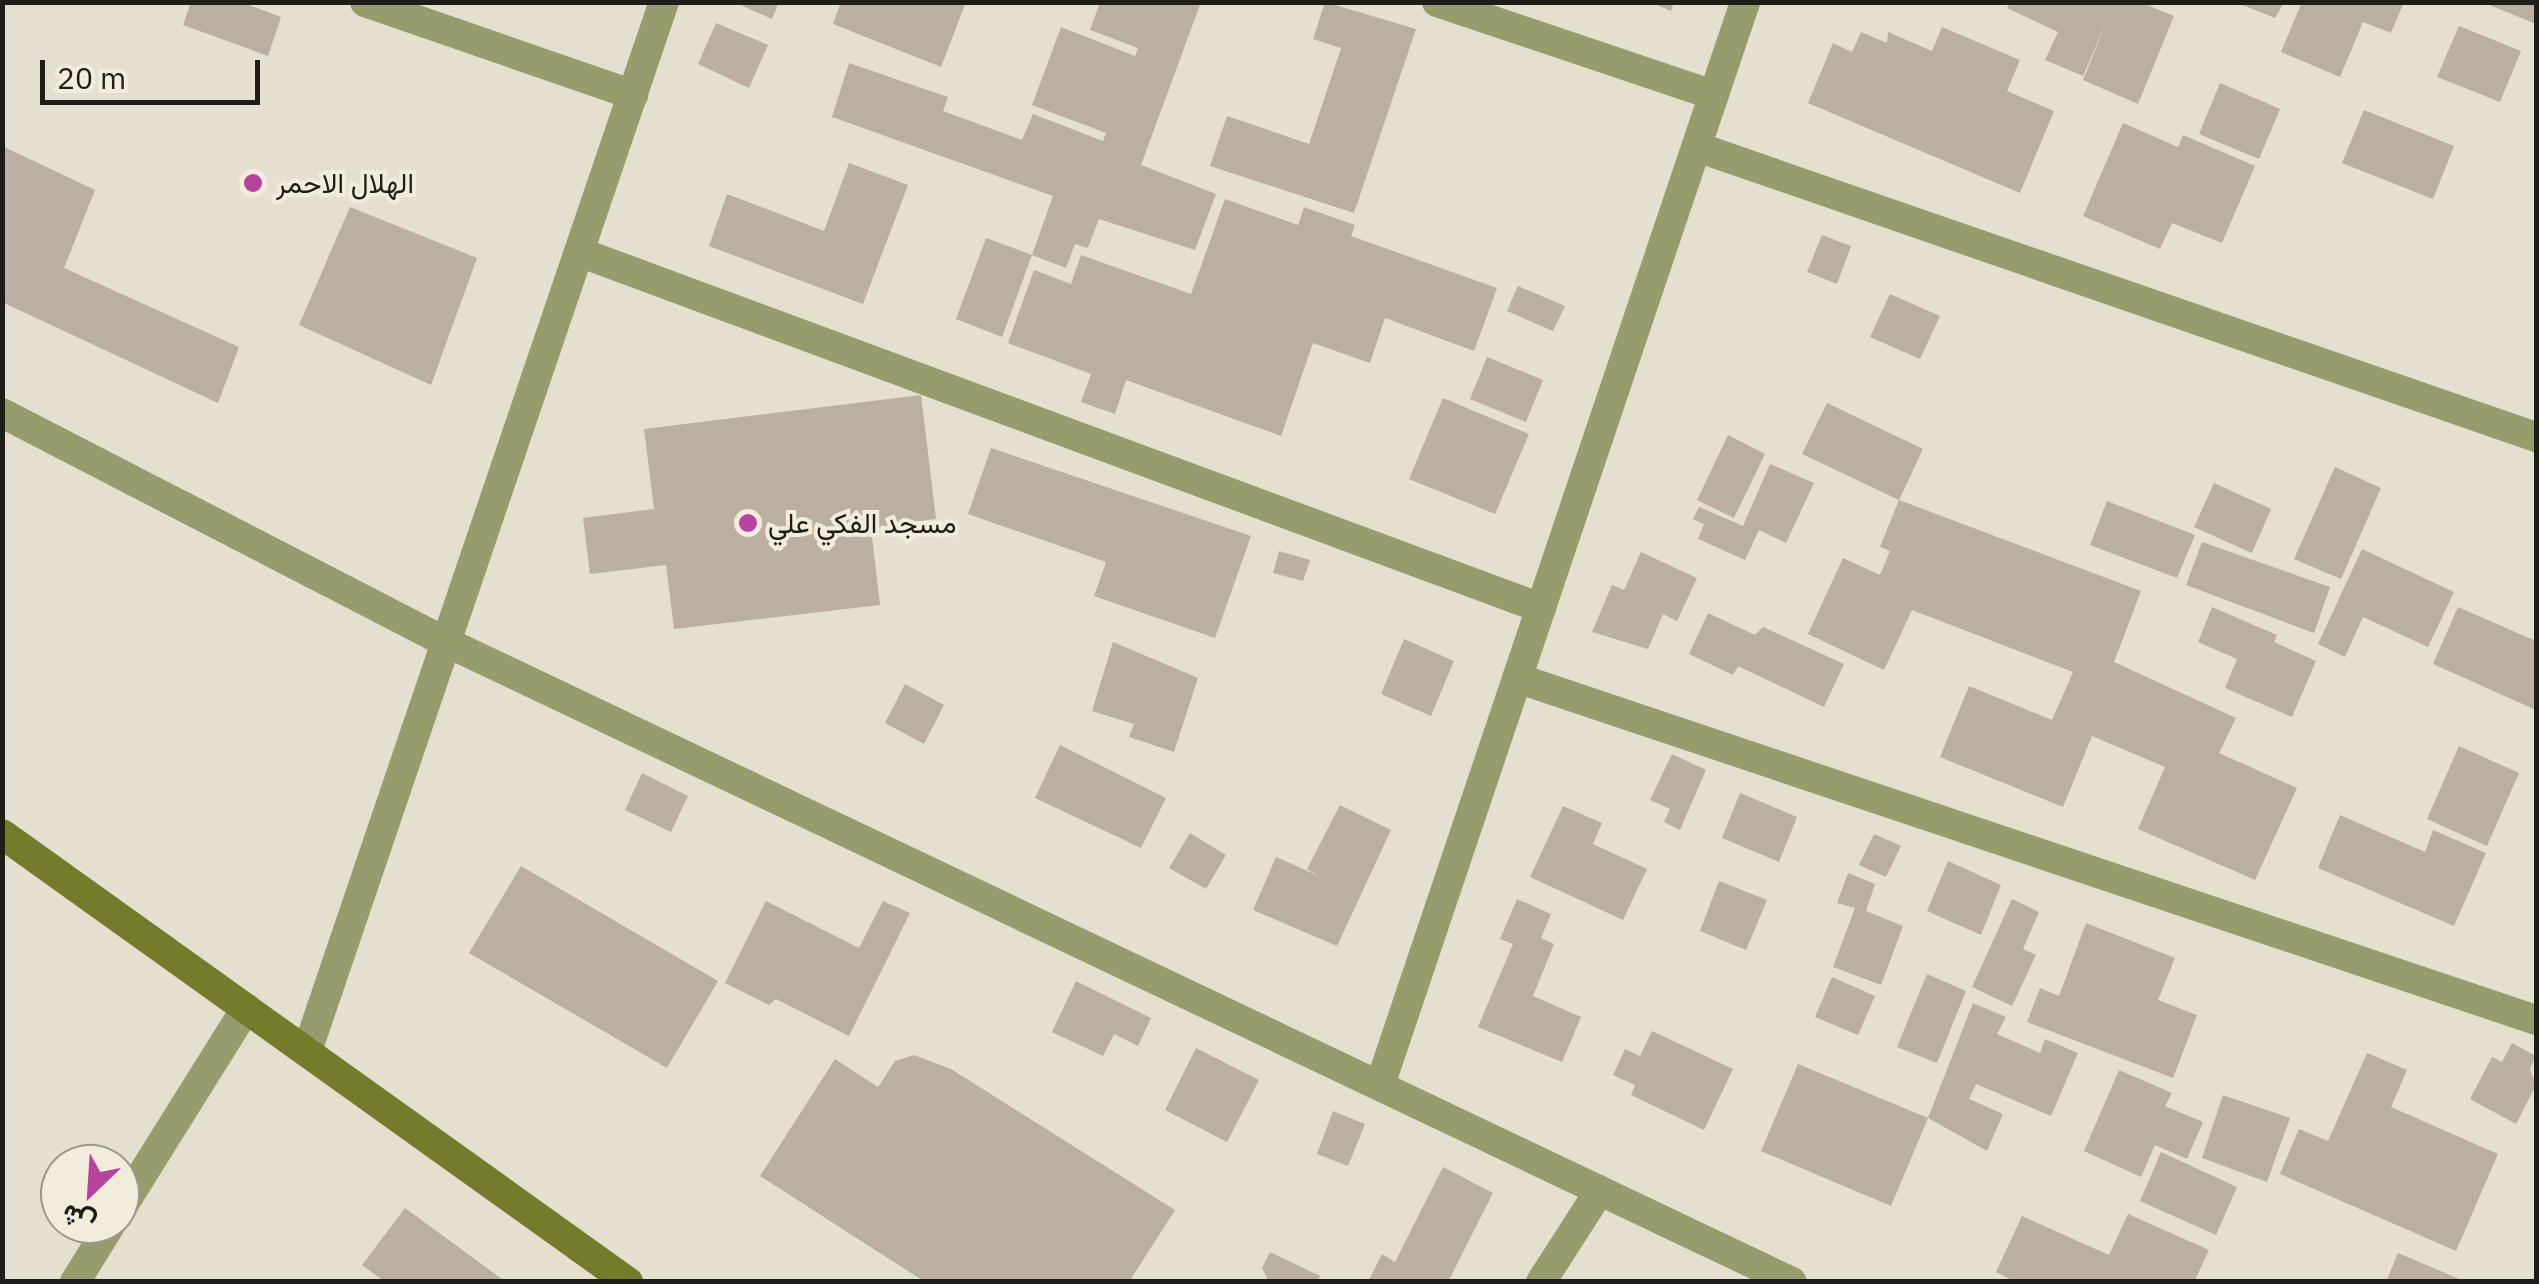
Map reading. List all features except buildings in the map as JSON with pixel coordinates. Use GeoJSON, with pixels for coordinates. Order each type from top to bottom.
{"type":"FeatureCollection","features":[{"type":"Feature","properties":{"kind":"street"},"geometry":{"type":"LineString","coordinates":[[366,2],[633,94]]}},
{"type":"Feature","properties":{"kind":"street"},"geometry":{"type":"LineString","coordinates":[[307,1051],[664,2]]}},
{"type":"Feature","properties":{"kind":"street"},"geometry":{"type":"LineString","coordinates":[[1437,2],[1714,96]]}},
{"type":"Feature","properties":{"kind":"street"},"geometry":{"type":"LineString","coordinates":[[1380,1085],[1746,2]]}},
{"type":"Feature","properties":{"kind":"street"},"geometry":{"type":"LineString","coordinates":[[1697,147],[2536,437]]}},
{"type":"Feature","properties":{"kind":"street"},"geometry":{"type":"LineString","coordinates":[[580,252],[1541,608]]}},
{"type":"Feature","properties":{"kind":"street"},"geometry":{"type":"LineString","coordinates":[[2,413],[446,642],[1792,1282]]}},
{"type":"Feature","properties":{"kind":"street"},"geometry":{"type":"LineString","coordinates":[[1518,678],[2536,1020]]}},
{"type":"Feature","properties":{"kind":"street"},"geometry":{"type":"LineString","coordinates":[[2,834],[628,1282]]}},
{"type":"Feature","properties":{"kind":"street"},"geometry":{"type":"LineString","coordinates":[[140,1178],[246,1008]]}},
{"type":"Feature","properties":{"kind":"street"},"geometry":{"type":"LineString","coordinates":[[1541,1282],[1600,1190]]}},
{"type":"Feature","properties":{"kind":"street"},"geometry":{"type":"LineString","coordinates":[[75,1282],[99,1244]]}},
{"type":"Feature","properties":{"kind":"place","name":"الهلال الاحمر"},"geometry":{"type":"Point","coordinates":[253,183]}},
{"type":"Feature","properties":{"kind":"place","name":"مسجد الفكي علي"},"geometry":{"type":"Point","coordinates":[748,523]}}]}
